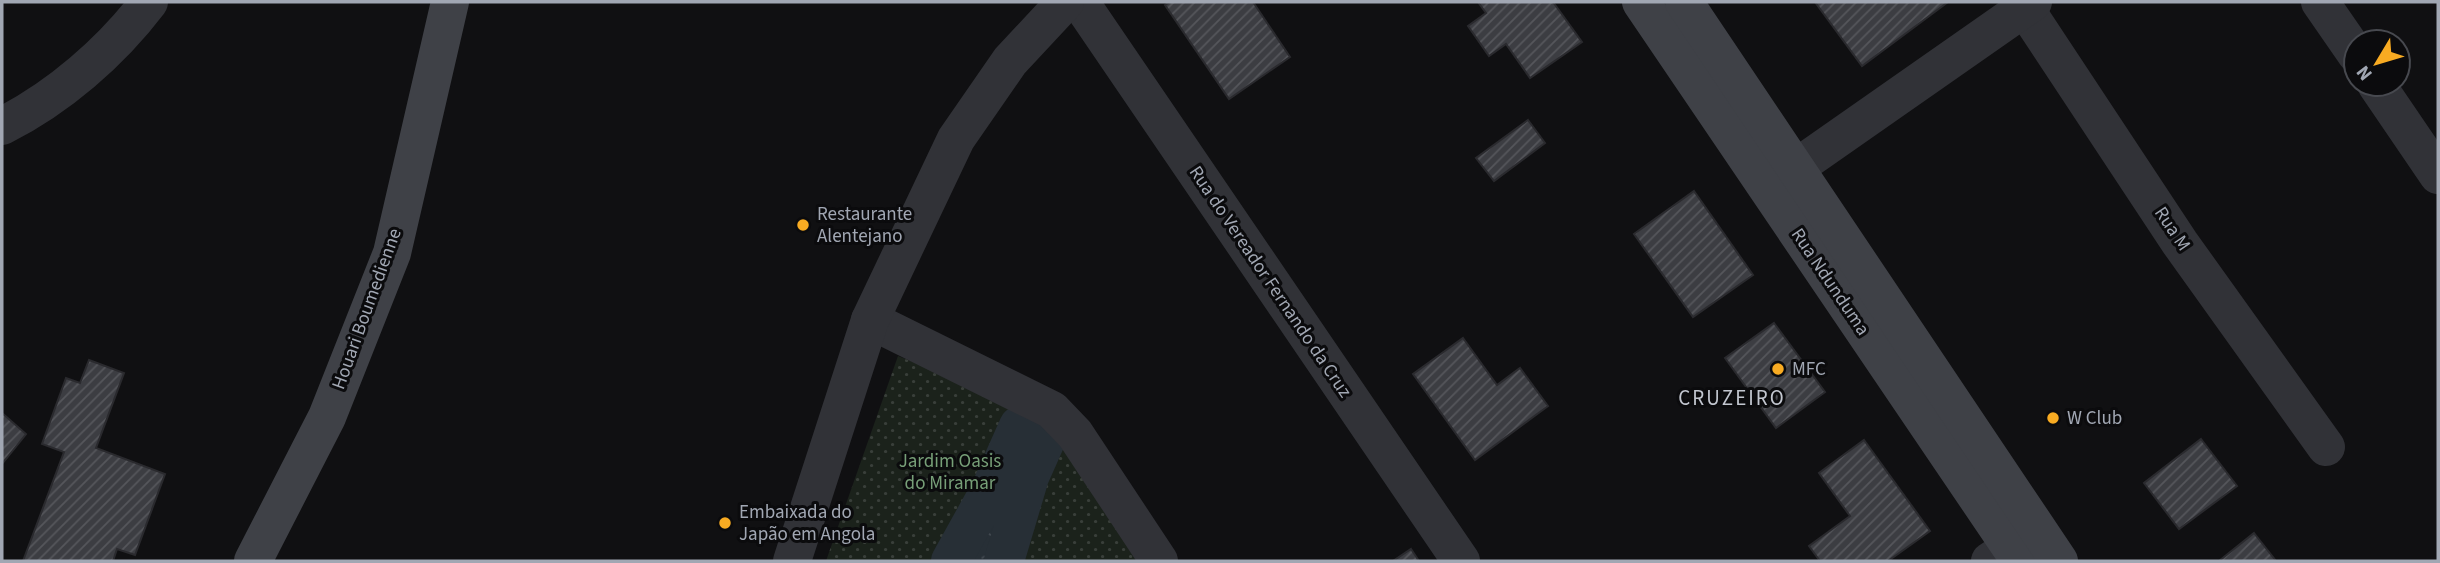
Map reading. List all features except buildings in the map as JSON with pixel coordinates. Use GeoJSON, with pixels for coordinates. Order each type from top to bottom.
{"type":"FeatureCollection","features":[{"type":"Feature","properties":{"kind":"main road","name":"Houari Boumedienne"},"geometry":{"type":"LineString","coordinates":[[253,561],[327,417],[392,253],[450,2]]}},
{"type":"Feature","properties":{"kind":"main road","name":"Rua Ndunduma"},"geometry":{"type":"LineString","coordinates":[[1641,2],[2007,557]]}},
{"type":"Feature","properties":{"kind":"main road","name":"Rua Ndunduma"},"geometry":{"type":"LineString","coordinates":[[1685,2],[2059,561]]}},
{"type":"Feature","properties":{"kind":"street"},"geometry":{"type":"LineString","coordinates":[[2,126],[24,115],[109,48],[149,2]]}},
{"type":"Feature","properties":{"kind":"street"},"geometry":{"type":"LineString","coordinates":[[792,561],[870,320],[956,139],[1010,61],[1065,2]]}},
{"type":"Feature","properties":{"kind":"street","name":"Rua do Vereador Fernando da Cruz"},"geometry":{"type":"LineString","coordinates":[[1080,2],[1461,561]]}},
{"type":"Feature","properties":{"kind":"street"},"geometry":{"type":"LineString","coordinates":[[2320,2],[2342,34]]}},
{"type":"Feature","properties":{"kind":"street"},"geometry":{"type":"LineString","coordinates":[[1797,167],[2029,4]]}},
{"type":"Feature","properties":{"kind":"street","name":"Rua M"},"geometry":{"type":"LineString","coordinates":[[2029,4],[2180,243],[2326,447]]}},
{"type":"Feature","properties":{"kind":"street"},"geometry":{"type":"LineString","coordinates":[[2386,98],[2438,175]]}},
{"type":"Feature","properties":{"kind":"street"},"geometry":{"type":"LineString","coordinates":[[870,320],[1052,410],[1075,434],[1159,561]]}},
{"type":"Feature","properties":{"kind":"green space","name":"Jardim Oasis do Miramar"},"geometry":{"type":"Polygon","coordinates":[[[898,356],[983,389],[1065,440],[1142,561],[826,561],[898,356]]]}},
{"type":"Feature","properties":{"kind":"water"},"geometry":{"type":"Polygon","coordinates":[[[1019,426],[1045,441],[1029,477],[1004,561],[951,561],[992,489],[1019,426]]]}},
{"type":"Feature","properties":{"kind":"waterway"},"geometry":{"type":"LineString","coordinates":[[951,561],[991,489],[1019,426],[1045,441],[1029,477],[1004,561]]}},
{"type":"Feature","properties":{"kind":"waterway"},"geometry":{"type":"LineString","coordinates":[[956,561],[964,520]]}},
{"type":"Feature","properties":{"kind":"place","name":"Restaurante Alentejano"},"geometry":{"type":"Point","coordinates":[803,225]}},
{"type":"Feature","properties":{"kind":"place","name":"MFC"},"geometry":{"type":"Point","coordinates":[1778,369]}},
{"type":"Feature","properties":{"kind":"place","name":"W Club"},"geometry":{"type":"Point","coordinates":[2053,418]}},
{"type":"Feature","properties":{"kind":"place","name":"Embaixada do Japão em Angola"},"geometry":{"type":"Point","coordinates":[725,523]}},
{"type":"Feature","properties":{"kind":"district","name":"CRUZEIRO"},"geometry":{"type":"Point","coordinates":[1732,398]}}]}
